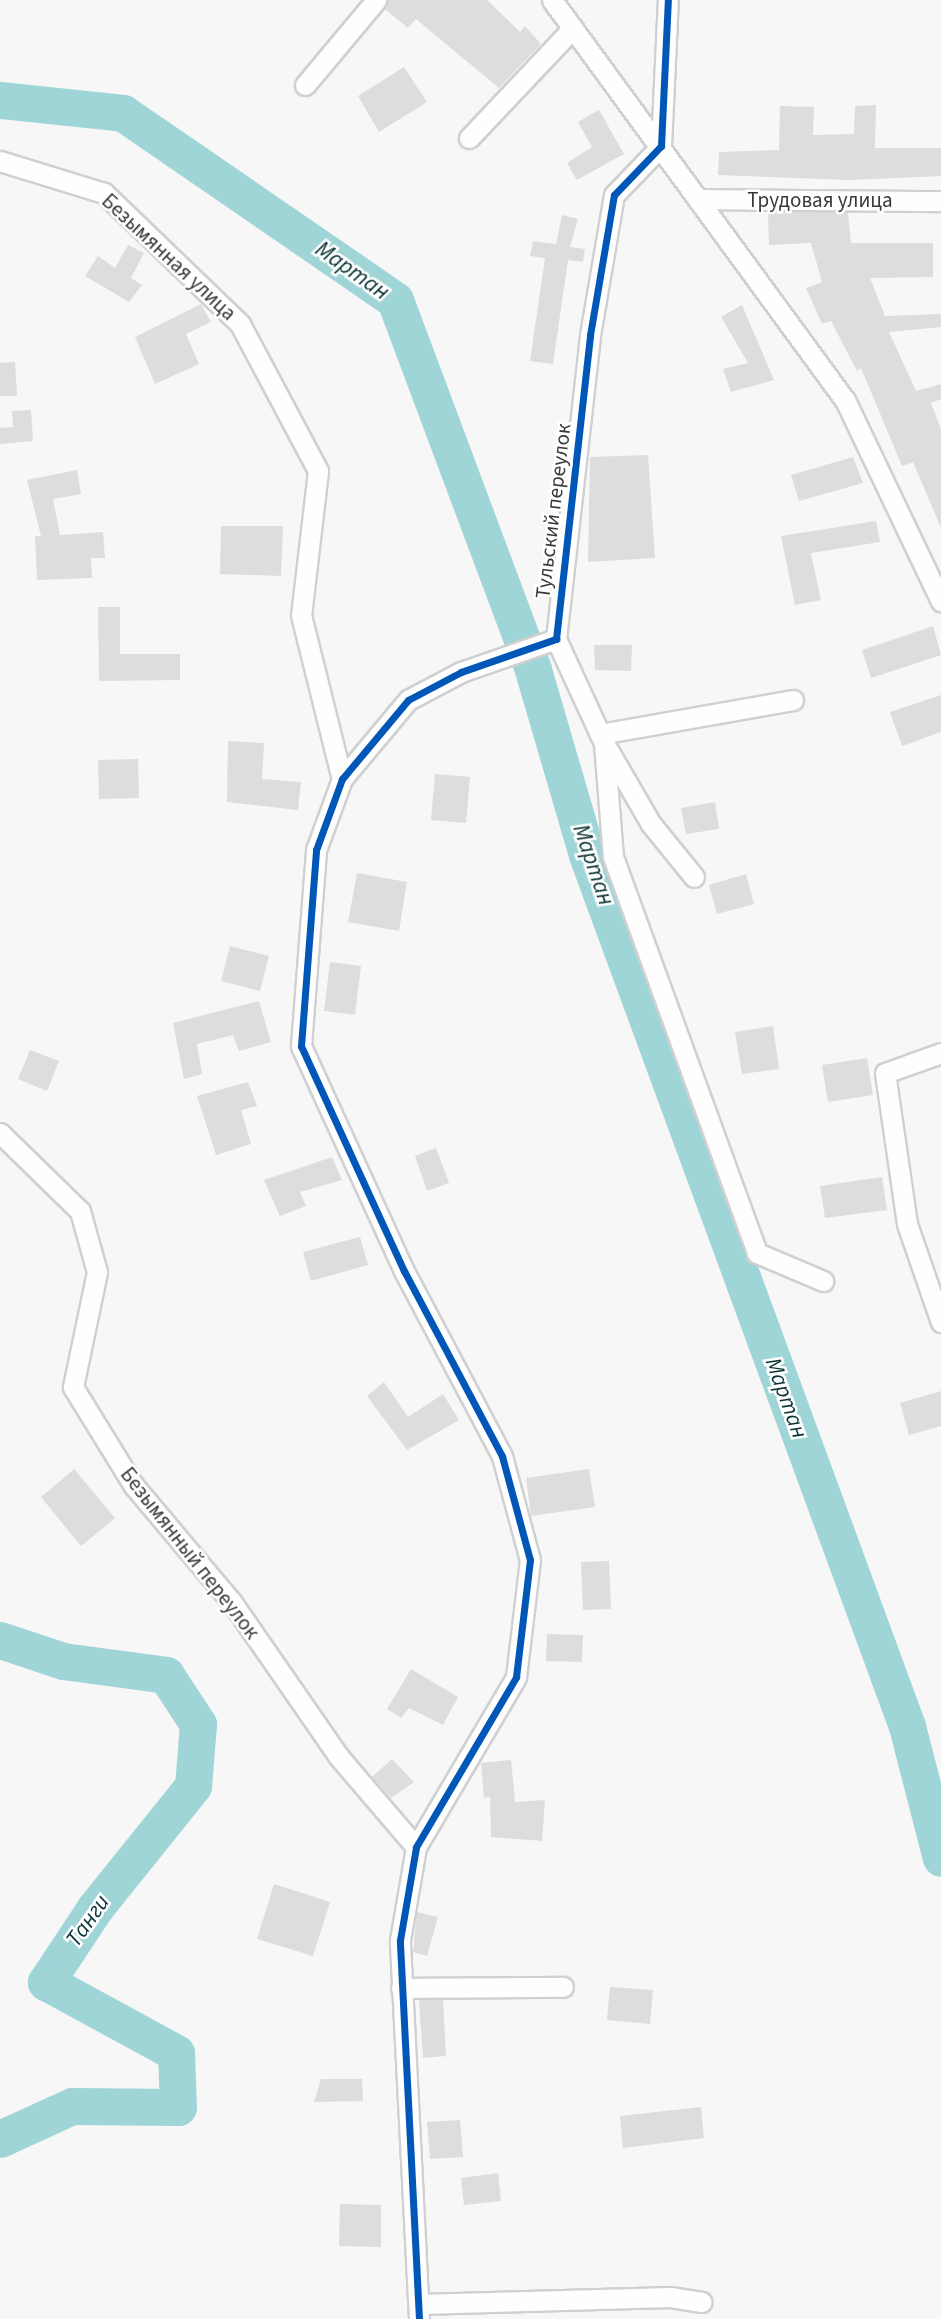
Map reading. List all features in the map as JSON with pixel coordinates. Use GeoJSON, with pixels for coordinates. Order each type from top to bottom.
{"type":"FeatureCollection","features":[{"type":"Feature","properties":{"kind":"street"},"geometry":{"type":"LineString","coordinates":[[306,85],[376,0]]}},
{"type":"Feature","properties":{"kind":"street"},"geometry":{"type":"LineString","coordinates":[[552,0],[845,400],[941,601]]}},
{"type":"Feature","properties":{"kind":"street"},"geometry":{"type":"LineString","coordinates":[[661,146],[668,0]]}},
{"type":"Feature","properties":{"kind":"street"},"geometry":{"type":"LineString","coordinates":[[469,138],[573,28]]}},
{"type":"Feature","properties":{"kind":"street","name":"Тульский переулок"},"geometry":{"type":"LineString","coordinates":[[556,639],[590,335],[614,195],[661,146]]}},
{"type":"Feature","properties":{"kind":"street","name":"Безымянная улица"},"geometry":{"type":"LineString","coordinates":[[0,161],[104,193],[240,324],[318,471],[301,615],[342,779]]}},
{"type":"Feature","properties":{"kind":"street","name":"Трудовая улица"},"geometry":{"type":"LineString","coordinates":[[699,199],[941,201]]}},
{"type":"Feature","properties":{"kind":"street"},"geometry":{"type":"LineString","coordinates":[[694,877],[651,824],[602,738],[556,639],[461,672],[408,700],[342,779],[316,850],[301,1046],[404,1271],[502,1456],[530,1560],[516,1677],[416,1847],[400,1940],[419,2311],[670,2297],[702,2302]]}},
{"type":"Feature","properties":{"kind":"street"},"geometry":{"type":"LineString","coordinates":[[602,738],[793,700]]}},
{"type":"Feature","properties":{"kind":"street"},"geometry":{"type":"LineString","coordinates":[[602,738],[613,857],[757,1253],[823,1281]]}},
{"type":"Feature","properties":{"kind":"street"},"geometry":{"type":"LineString","coordinates":[[941,1053],[885,1073],[907,1224],[941,1322]]}},
{"type":"Feature","properties":{"kind":"street","name":"Безымянный переулок"},"geometry":{"type":"LineString","coordinates":[[0,1133],[80,1211],[97,1272],[73,1387],[134,1486],[231,1601],[339,1757],[416,1847]]}},
{"type":"Feature","properties":{"kind":"street"},"geometry":{"type":"LineString","coordinates":[[401,1988],[563,1987]]}},
{"type":"Feature","properties":{"kind":"building"},"geometry":{"type":"Polygon","coordinates":[[[388,0],[487,0],[520,32],[525,26],[541,44],[499,88],[416,19],[408,28],[385,9],[388,0]]]}},
{"type":"Feature","properties":{"kind":"building"},"geometry":{"type":"Polygon","coordinates":[[[404,67],[427,102],[379,132],[358,96],[404,67]]]}},
{"type":"Feature","properties":{"kind":"building"},"geometry":{"type":"Polygon","coordinates":[[[876,105],[875,148],[941,148],[941,176],[850,180],[718,175],[719,152],[779,150],[780,106],[814,107],[813,135],[854,134],[855,106],[876,105]]]}},
{"type":"Feature","properties":{"kind":"building"},"geometry":{"type":"Polygon","coordinates":[[[599,110],[624,154],[577,180],[567,163],[592,147],[578,122],[599,110]]]}},
{"type":"Feature","properties":{"kind":"building"},"geometry":{"type":"Polygon","coordinates":[[[768,212],[848,212],[851,243],[933,243],[933,277],[870,278],[885,316],[941,314],[941,327],[889,332],[916,391],[941,384],[941,399],[931,403],[941,429],[941,528],[913,462],[902,466],[861,368],[857,371],[831,321],[822,324],[806,288],[822,282],[811,243],[769,245],[768,212]]]}},
{"type":"Feature","properties":{"kind":"building"},"geometry":{"type":"Polygon","coordinates":[[[562,215],[578,219],[570,247],[585,249],[583,262],[568,260],[553,364],[530,361],[545,258],[530,256],[533,241],[556,244],[562,215]]]}},
{"type":"Feature","properties":{"kind":"building"},"geometry":{"type":"Polygon","coordinates":[[[128,245],[144,253],[131,278],[142,285],[129,302],[85,276],[98,256],[115,268],[128,245]]]}},
{"type":"Feature","properties":{"kind":"building"},"geometry":{"type":"Polygon","coordinates":[[[201,304],[211,322],[186,334],[199,364],[155,384],[135,337],[201,304]]]}},
{"type":"Feature","properties":{"kind":"building"},"geometry":{"type":"Polygon","coordinates":[[[742,305],[774,380],[731,392],[723,369],[748,363],[721,317],[742,305]]]}},
{"type":"Feature","properties":{"kind":"building"},"geometry":{"type":"Polygon","coordinates":[[[15,362],[17,396],[0,396],[0,363],[15,362]]]}},
{"type":"Feature","properties":{"kind":"building"},"geometry":{"type":"Polygon","coordinates":[[[31,410],[33,441],[0,444],[0,428],[13,427],[12,411],[31,410]]]}},
{"type":"Feature","properties":{"kind":"building"},"geometry":{"type":"Polygon","coordinates":[[[648,455],[655,558],[588,562],[590,457],[648,455]]]}},
{"type":"Feature","properties":{"kind":"building"},"geometry":{"type":"Polygon","coordinates":[[[853,457],[863,483],[799,501],[791,475],[853,457]]]}},
{"type":"Feature","properties":{"kind":"building"},"geometry":{"type":"Polygon","coordinates":[[[77,470],[81,494],[53,499],[60,535],[103,532],[105,558],[91,558],[92,578],[37,580],[35,536],[41,536],[27,480],[77,470]]]}},
{"type":"Feature","properties":{"kind":"building"},"geometry":{"type":"Polygon","coordinates":[[[876,521],[880,542],[811,553],[821,600],[795,605],[781,536],[876,521]]]}},
{"type":"Feature","properties":{"kind":"building"},"geometry":{"type":"Polygon","coordinates":[[[221,526],[283,526],[281,576],[220,574],[221,526]]]}},
{"type":"Feature","properties":{"kind":"building"},"geometry":{"type":"Polygon","coordinates":[[[98,607],[120,607],[120,654],[180,654],[180,680],[99,681],[98,607]]]}},
{"type":"Feature","properties":{"kind":"building"},"geometry":{"type":"Polygon","coordinates":[[[933,626],[941,655],[871,678],[862,650],[933,626]]]}},
{"type":"Feature","properties":{"kind":"building"},"geometry":{"type":"Polygon","coordinates":[[[594,645],[632,645],[631,671],[595,670],[594,645]]]}},
{"type":"Feature","properties":{"kind":"building"},"geometry":{"type":"Polygon","coordinates":[[[941,695],[941,732],[902,746],[890,712],[941,695]]]}},
{"type":"Feature","properties":{"kind":"building"},"geometry":{"type":"Polygon","coordinates":[[[228,741],[264,743],[262,779],[301,782],[298,810],[227,802],[228,741]]]}},
{"type":"Feature","properties":{"kind":"building"},"geometry":{"type":"Polygon","coordinates":[[[138,759],[139,798],[99,799],[98,760],[138,759]]]}},
{"type":"Feature","properties":{"kind":"building"},"geometry":{"type":"Polygon","coordinates":[[[435,774],[470,777],[466,823],[431,820],[435,774]]]}},
{"type":"Feature","properties":{"kind":"building"},"geometry":{"type":"Polygon","coordinates":[[[715,802],[719,829],[686,834],[681,808],[715,802]]]}},
{"type":"Feature","properties":{"kind":"building"},"geometry":{"type":"Polygon","coordinates":[[[357,873],[407,882],[399,931],[348,922],[357,873]]]}},
{"type":"Feature","properties":{"kind":"building"},"geometry":{"type":"Polygon","coordinates":[[[746,874],[754,904],[717,914],[709,885],[746,874]]]}},
{"type":"Feature","properties":{"kind":"building"},"geometry":{"type":"Polygon","coordinates":[[[230,946],[269,956],[260,991],[221,981],[230,946]]]}},
{"type":"Feature","properties":{"kind":"building"},"geometry":{"type":"Polygon","coordinates":[[[330,962],[361,966],[355,1015],[324,1011],[330,962]]]}},
{"type":"Feature","properties":{"kind":"building"},"geometry":{"type":"Polygon","coordinates":[[[259,1001],[271,1042],[239,1051],[233,1035],[197,1044],[202,1074],[184,1079],[173,1023],[259,1001]]]}},
{"type":"Feature","properties":{"kind":"building"},"geometry":{"type":"Polygon","coordinates":[[[773,1026],[779,1069],[742,1074],[735,1032],[773,1026]]]}},
{"type":"Feature","properties":{"kind":"building"},"geometry":{"type":"Polygon","coordinates":[[[30,1050],[59,1061],[47,1091],[18,1079],[30,1050]]]}},
{"type":"Feature","properties":{"kind":"building"},"geometry":{"type":"Polygon","coordinates":[[[867,1058],[873,1095],[828,1102],[822,1065],[867,1058]]]}},
{"type":"Feature","properties":{"kind":"building"},"geometry":{"type":"Polygon","coordinates":[[[248,1082],[257,1106],[241,1110],[251,1144],[216,1155],[197,1096],[248,1082]]]}},
{"type":"Feature","properties":{"kind":"building"},"geometry":{"type":"Polygon","coordinates":[[[436,1148],[449,1183],[427,1191],[415,1156],[436,1148]]]}},
{"type":"Feature","properties":{"kind":"building"},"geometry":{"type":"Polygon","coordinates":[[[332,1157],[342,1180],[300,1192],[306,1206],[280,1216],[264,1180],[332,1157]]]}},
{"type":"Feature","properties":{"kind":"building"},"geometry":{"type":"Polygon","coordinates":[[[882,1177],[887,1210],[825,1218],[820,1186],[882,1177]]]}},
{"type":"Feature","properties":{"kind":"building"},"geometry":{"type":"Polygon","coordinates":[[[360,1237],[368,1265],[311,1281],[303,1252],[360,1237]]]}},
{"type":"Feature","properties":{"kind":"building"},"geometry":{"type":"Polygon","coordinates":[[[384,1382],[408,1417],[443,1394],[459,1420],[407,1450],[367,1396],[384,1382]]]}},
{"type":"Feature","properties":{"kind":"building"},"geometry":{"type":"Polygon","coordinates":[[[941,1391],[941,1426],[909,1435],[900,1403],[941,1391]]]}},
{"type":"Feature","properties":{"kind":"building"},"geometry":{"type":"Polygon","coordinates":[[[74,1469],[115,1518],[81,1546],[41,1497],[74,1469]]]}},
{"type":"Feature","properties":{"kind":"building"},"geometry":{"type":"Polygon","coordinates":[[[589,1469],[595,1507],[531,1516],[526,1478],[589,1469]]]}},
{"type":"Feature","properties":{"kind":"building"},"geometry":{"type":"Polygon","coordinates":[[[609,1561],[611,1609],[583,1610],[581,1562],[609,1561]]]}},
{"type":"Feature","properties":{"kind":"building"},"geometry":{"type":"Polygon","coordinates":[[[547,1634],[583,1635],[582,1662],[546,1661],[547,1634]]]}},
{"type":"Feature","properties":{"kind":"building"},"geometry":{"type":"Polygon","coordinates":[[[411,1669],[458,1697],[443,1725],[409,1708],[401,1718],[387,1709],[411,1669]]]}},
{"type":"Feature","properties":{"kind":"building"},"geometry":{"type":"Polygon","coordinates":[[[392,1759],[414,1782],[391,1798],[372,1777],[392,1759]]]}},
{"type":"Feature","properties":{"kind":"building"},"geometry":{"type":"Polygon","coordinates":[[[511,1760],[515,1802],[545,1800],[542,1841],[491,1837],[490,1797],[484,1798],[481,1763],[511,1760]]]}},
{"type":"Feature","properties":{"kind":"building"},"geometry":{"type":"Polygon","coordinates":[[[274,1884],[330,1902],[313,1956],[257,1939],[274,1884]]]}},
{"type":"Feature","properties":{"kind":"building"},"geometry":{"type":"Polygon","coordinates":[[[417,1912],[438,1917],[427,1956],[413,1952],[417,1912]]]}},
{"type":"Feature","properties":{"kind":"building"},"geometry":{"type":"Polygon","coordinates":[[[610,1987],[653,1990],[650,2024],[607,2020],[610,1987]]]}},
{"type":"Feature","properties":{"kind":"building"},"geometry":{"type":"Polygon","coordinates":[[[419,2000],[443,2000],[446,2056],[423,2058],[419,2000]]]}},
{"type":"Feature","properties":{"kind":"building"},"geometry":{"type":"Polygon","coordinates":[[[321,2079],[362,2079],[363,2101],[314,2102],[321,2079]]]}},
{"type":"Feature","properties":{"kind":"building"},"geometry":{"type":"Polygon","coordinates":[[[701,2107],[704,2138],[623,2148],[620,2116],[701,2107]]]}},
{"type":"Feature","properties":{"kind":"building"},"geometry":{"type":"Polygon","coordinates":[[[460,2120],[463,2157],[430,2159],[427,2122],[460,2120]]]}},
{"type":"Feature","properties":{"kind":"building"},"geometry":{"type":"Polygon","coordinates":[[[498,2173],[501,2201],[464,2205],[461,2178],[498,2173]]]}},
{"type":"Feature","properties":{"kind":"building"},"geometry":{"type":"Polygon","coordinates":[[[340,2204],[381,2205],[381,2247],[339,2246],[340,2204]]]}},
{"type":"Feature","properties":{"kind":"waterway","name":"Мартан"},"geometry":{"type":"LineString","coordinates":[[0,100],[123,113],[395,300],[533,670],[587,855],[907,1726],[941,1858]]}},
{"type":"Feature","properties":{"kind":"waterway","name":"Танги"},"geometry":{"type":"LineString","coordinates":[[0,1640],[63,1661],[166,1675],[198,1724],[193,1786],[95,1908],[46,1982],[176,2053],[178,2107],[72,2106],[0,2139]]}},
{"type":"Feature","properties":{"kind":"cycle path"},"geometry":{"type":"LineString","coordinates":[[419,2319],[400,1940],[416,1847],[516,1677],[530,1560],[502,1456],[404,1271],[301,1046],[316,850],[342,779],[408,700],[461,672],[556,639],[590,335],[614,195],[661,146],[668,0]]}}]}
